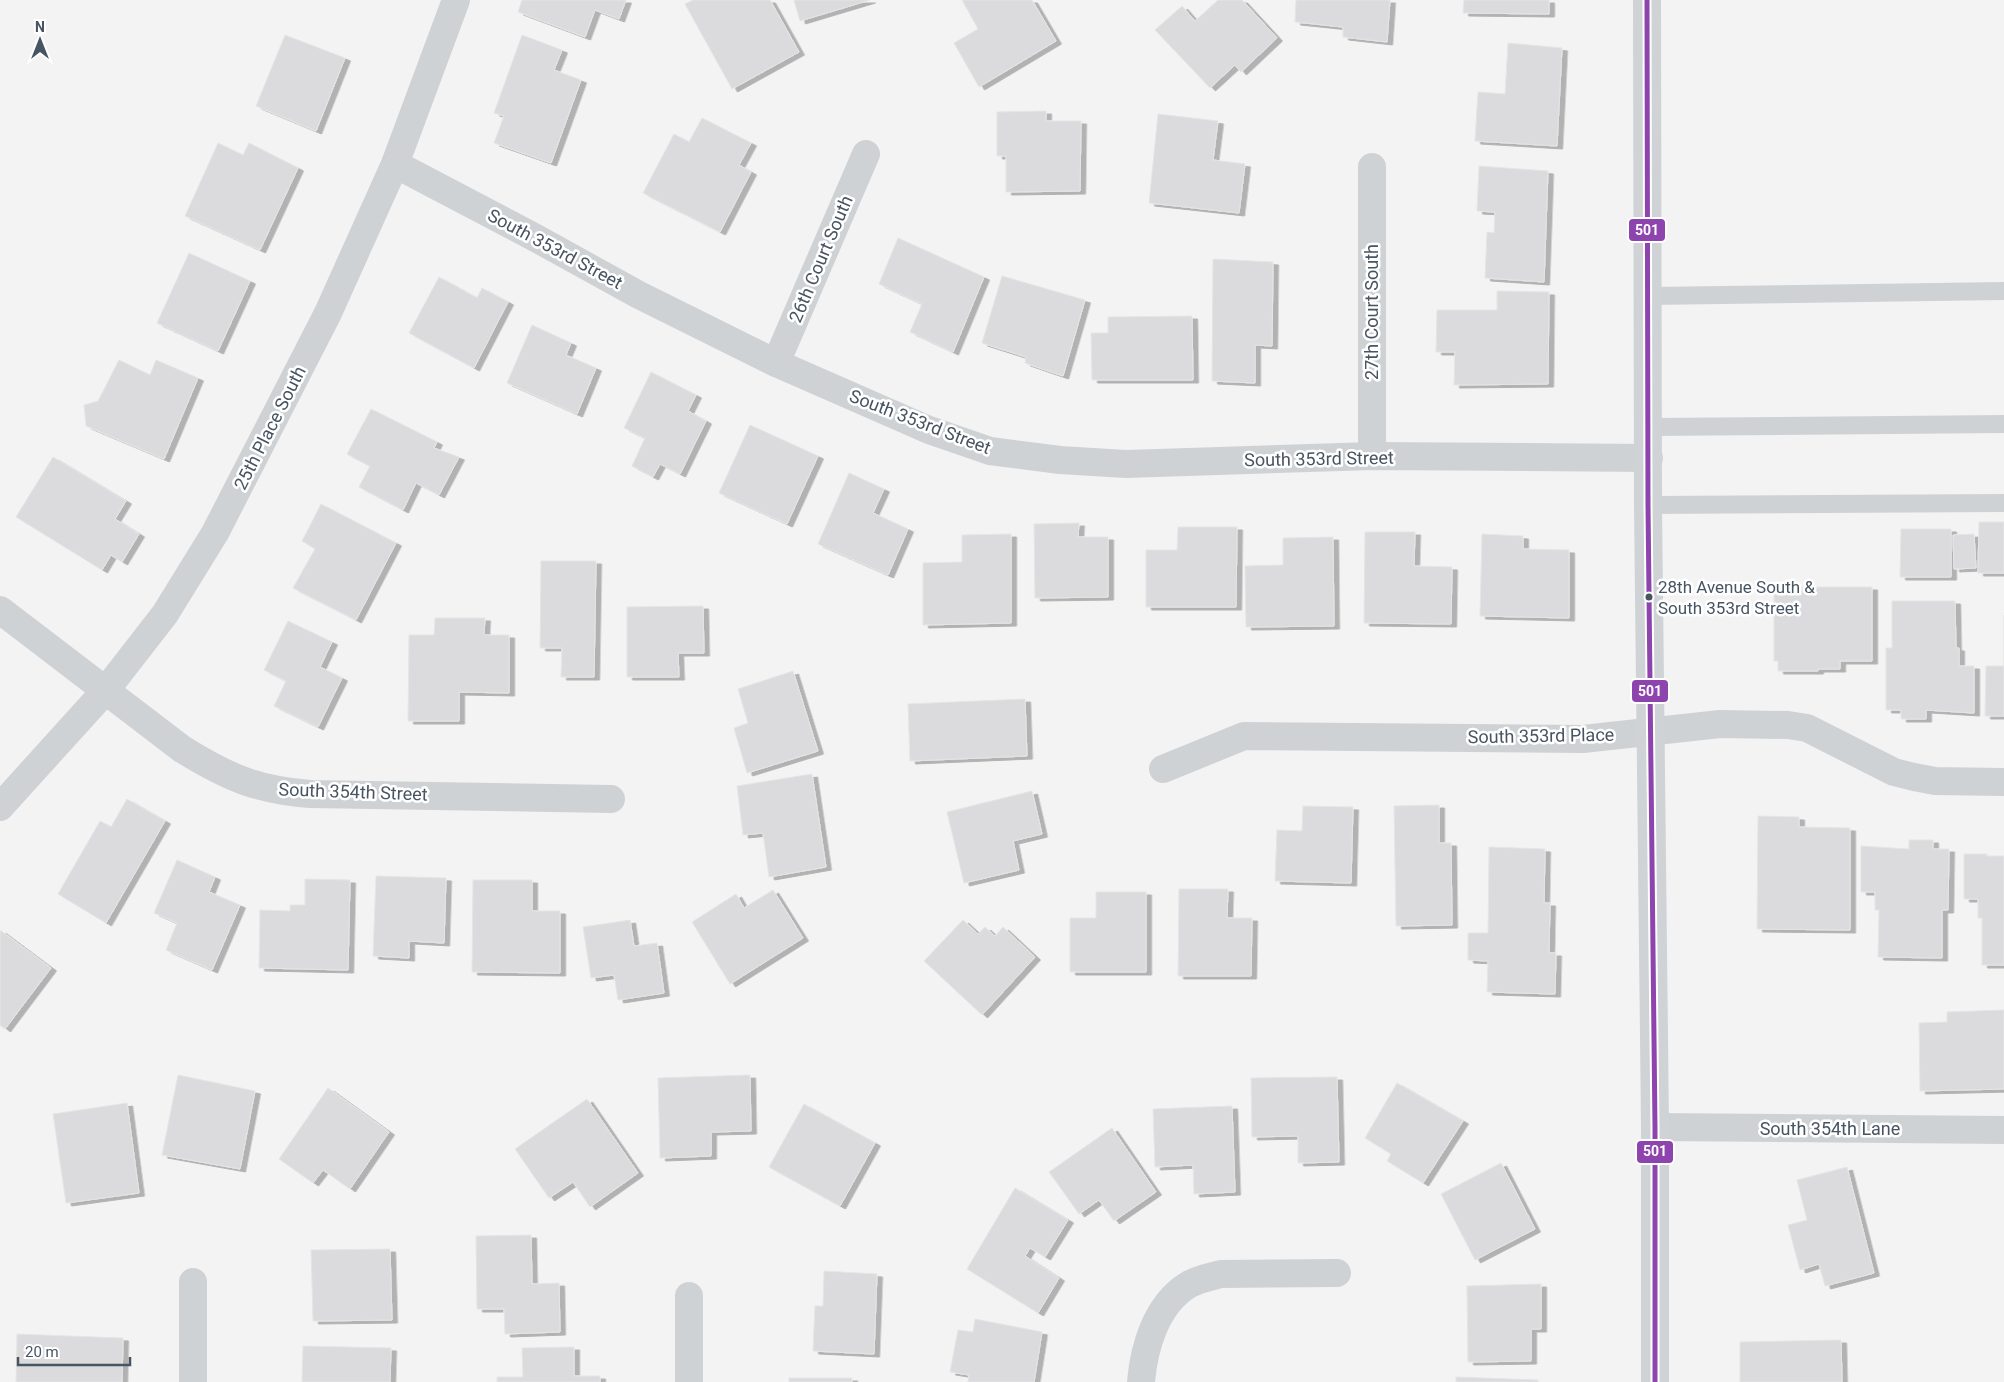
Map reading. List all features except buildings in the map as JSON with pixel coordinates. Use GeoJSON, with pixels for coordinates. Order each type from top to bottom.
{"type":"FeatureCollection","features":[{"type":"Feature","properties":{"kind":"street","name":"25th Place South"},"geometry":{"type":"LineString","coordinates":[[0,807],[106,690],[165,614],[215,533],[328,313],[395,164],[456,0]]}},
{"type":"Feature","properties":{"kind":"street"},"geometry":{"type":"LineString","coordinates":[[1647,0],[1648,505],[1652,731],[1655,1382]]}},
{"type":"Feature","properties":{"kind":"street","name":"26th Court South"},"geometry":{"type":"LineString","coordinates":[[776,363],[866,154]]}},
{"type":"Feature","properties":{"kind":"street","name":"South 353rd Street"},"geometry":{"type":"LineString","coordinates":[[395,164],[639,295],[776,363],[929,430],[990,451],[1060,460],[1126,464],[1372,456],[1649,458]]}},
{"type":"Feature","properties":{"kind":"street","name":"27th Court South"},"geometry":{"type":"LineString","coordinates":[[1372,167],[1372,456]]}},
{"type":"Feature","properties":{"kind":"street","name":"South 354th Street"},"geometry":{"type":"LineString","coordinates":[[0,610],[182,749],[212,768],[240,781],[264,788],[310,794],[611,799]]}},
{"type":"Feature","properties":{"kind":"street","name":"South 353rd Place"},"geometry":{"type":"LineString","coordinates":[[1163,769],[1244,736],[1584,739],[1720,724],[1788,725],[1807,728],[1894,772],[1914,778],[1935,781],[2004,782]]}},
{"type":"Feature","properties":{"kind":"street","name":"South 354th Lane"},"geometry":{"type":"LineString","coordinates":[[1655,1127],[2004,1130]]}},
{"type":"Feature","properties":{"kind":"street"},"geometry":{"type":"LineString","coordinates":[[1141,1382],[1149,1340],[1157,1322],[1166,1305],[1189,1284],[1203,1278],[1221,1274],[1337,1273]]}},
{"type":"Feature","properties":{"kind":"street"},"geometry":{"type":"LineString","coordinates":[[193,1282],[193,1382]]}},
{"type":"Feature","properties":{"kind":"street"},"geometry":{"type":"LineString","coordinates":[[689,1296],[689,1382]]}},
{"type":"Feature","properties":{"kind":"lane"},"geometry":{"type":"LineString","coordinates":[[1648,296],[2004,291]]}},
{"type":"Feature","properties":{"kind":"lane"},"geometry":{"type":"LineString","coordinates":[[1649,427],[2004,424]]}},
{"type":"Feature","properties":{"kind":"lane"},"geometry":{"type":"LineString","coordinates":[[1648,505],[2004,503]]}},
{"type":"Feature","properties":{"kind":"transit line","name":"501"},"geometry":{"type":"LineString","coordinates":[[1647,0],[1648,505],[1655,1127],[1655,1382]]}},
{"type":"Feature","properties":{"kind":"place","name":"28th Avenue South & South 353rd Street"},"geometry":{"type":"Point","coordinates":[1649,597]}}]}
